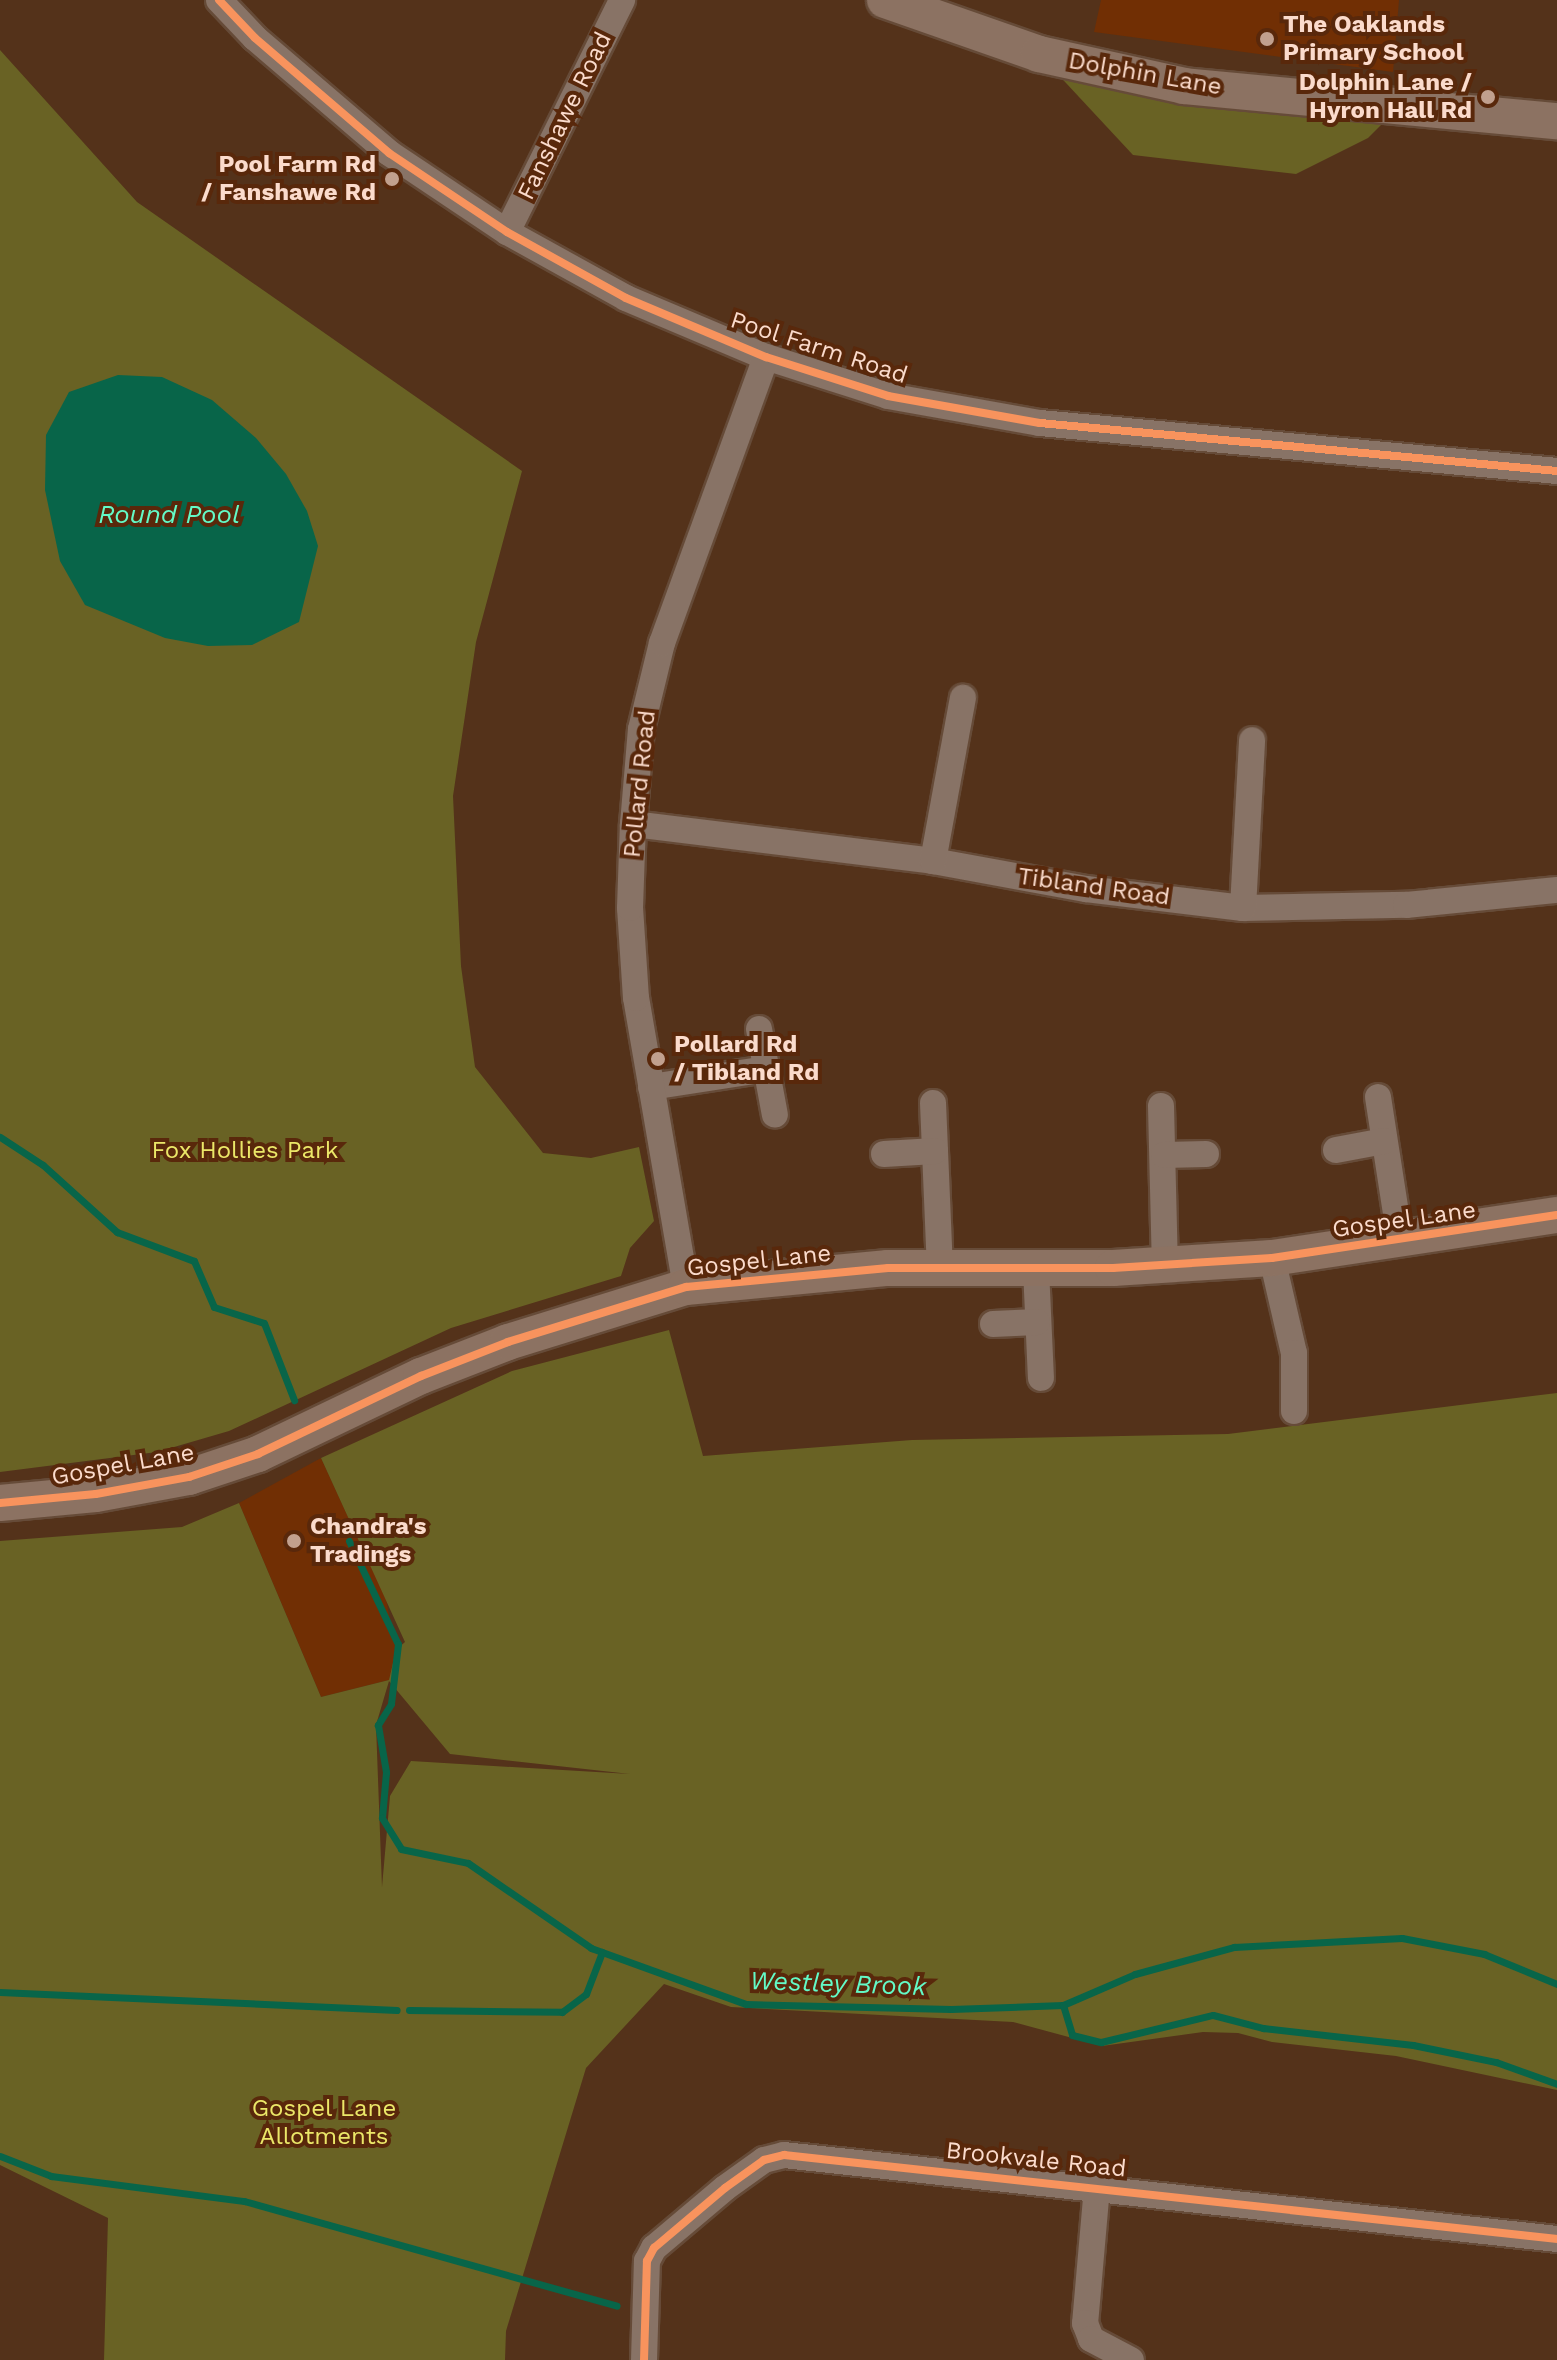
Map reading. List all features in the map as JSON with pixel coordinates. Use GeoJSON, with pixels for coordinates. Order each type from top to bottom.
{"type":"FeatureCollection","features":[{"type":"Feature","properties":{"kind":"street","name":"Pool Farm Road"},"geometry":{"type":"LineString","coordinates":[[219,0],[255,38],[389,153],[507,232],[626,298],[766,357],[888,396],[1040,423],[1557,471]]}},
{"type":"Feature","properties":{"kind":"street","name":"Fanshawe Road"},"geometry":{"type":"LineString","coordinates":[[507,232],[622,0]]}},
{"type":"Feature","properties":{"kind":"street","name":"Dolphin Lane"},"geometry":{"type":"LineString","coordinates":[[885,0],[1039,54],[1184,86],[1557,121]]}},
{"type":"Feature","properties":{"kind":"street","name":"Pollard Road"},"geometry":{"type":"LineString","coordinates":[[686,1287],[636,998],[630,908],[641,729],[662,643],[766,357]]}},
{"type":"Feature","properties":{"kind":"street"},"geometry":{"type":"LineString","coordinates":[[933,861],[963,698]]}},
{"type":"Feature","properties":{"kind":"street"},"geometry":{"type":"LineString","coordinates":[[1243,908],[1252,740]]}},
{"type":"Feature","properties":{"kind":"street","name":"Tibland Road"},"geometry":{"type":"LineString","coordinates":[[633,824],[933,861],[1086,889],[1243,908],[1406,905],[1557,890]]}},
{"type":"Feature","properties":{"kind":"street"},"geometry":{"type":"LineString","coordinates":[[759,1029],[775,1115]]}},
{"type":"Feature","properties":{"kind":"street"},"geometry":{"type":"LineString","coordinates":[[651,1087],[766,1069]]}},
{"type":"Feature","properties":{"kind":"street","name":"Gospel Lane"},"geometry":{"type":"LineString","coordinates":[[1378,1097],[1400,1239]]}},
{"type":"Feature","properties":{"kind":"street"},"geometry":{"type":"LineString","coordinates":[[933,1103],[940,1267]]}},
{"type":"Feature","properties":{"kind":"street"},"geometry":{"type":"LineString","coordinates":[[1161,1106],[1165,1266]]}},
{"type":"Feature","properties":{"kind":"street"},"geometry":{"type":"LineString","coordinates":[[1336,1150],[1384,1141]]}},
{"type":"Feature","properties":{"kind":"street"},"geometry":{"type":"LineString","coordinates":[[884,1154],[935,1151]]}},
{"type":"Feature","properties":{"kind":"street"},"geometry":{"type":"LineString","coordinates":[[1164,1155],[1206,1154]]}},
{"type":"Feature","properties":{"kind":"street","name":"Gospel Lane"},"geometry":{"type":"LineString","coordinates":[[0,1503],[96,1494],[189,1477],[258,1454],[421,1376],[508,1342],[686,1287],[940,1267],[1036,1269],[1165,1266],[1272,1258],[1557,1215]]}},
{"type":"Feature","properties":{"kind":"street"},"geometry":{"type":"LineString","coordinates":[[1272,1258],[1294,1353],[1294,1411]]}},
{"type":"Feature","properties":{"kind":"street"},"geometry":{"type":"LineString","coordinates":[[1036,1269],[1041,1378]]}},
{"type":"Feature","properties":{"kind":"street"},"geometry":{"type":"LineString","coordinates":[[993,1324],[1037,1322]]}},
{"type":"Feature","properties":{"kind":"street","name":"Brookvale Road"},"geometry":{"type":"LineString","coordinates":[[644,2360],[647,2261],[654,2248],[684,2218],[764,2160],[808,2156],[1557,2239]]}},
{"type":"Feature","properties":{"kind":"street"},"geometry":{"type":"LineString","coordinates":[[1097,2187],[1085,2323],[1091,2339],[1131,2360]]}},
{"type":"Feature","properties":{"kind":"shaded area","name":"The Oaklands Primary School"},"geometry":{"type":"Polygon","coordinates":[[[1101,0],[1399,0],[1393,72],[1094,32],[1101,0]]]}},
{"type":"Feature","properties":{"kind":"shaded area"},"geometry":{"type":"Polygon","coordinates":[[[321,1458],[386,1599],[396,1650],[389,1680],[321,1697],[239,1503],[321,1458]]]}},
{"type":"Feature","properties":{"kind":"green space","name":"Fox Hollies Park"},"geometry":{"type":"Polygon","coordinates":[[[0,50],[137,202],[522,471],[476,642],[453,796],[461,966],[475,1067],[543,1153],[591,1158],[639,1147],[654,1221],[630,1248],[621,1276],[451,1328],[229,1431],[157,1452],[0,1472],[0,50]]]}},
{"type":"Feature","properties":{"kind":"green space"},"geometry":{"type":"Polygon","coordinates":[[[1039,54],[1401,105],[1368,138],[1296,174],[1133,155],[1039,54]]]}},
{"type":"Feature","properties":{"kind":"green space","name":"Gospel Lane Allotments"},"geometry":{"type":"Polygon","coordinates":[[[669,1330],[703,1456],[912,1440],[1228,1434],[1557,1393],[1557,2090],[1396,2056],[1272,2042],[1238,2033],[1203,2032],[1102,2046],[1013,2022],[731,2007],[664,1984],[586,2068],[506,2331],[505,2360],[104,2360],[108,2218],[0,2165],[0,1541],[182,1527],[239,1503],[321,1697],[389,1680],[396,1650],[405,1642],[321,1458],[512,1371],[669,1330]],[[389,1681],[376,1725],[382,1887],[390,1796],[411,1761],[630,1774],[450,1754],[389,1681]]]}},
{"type":"Feature","properties":{"kind":"water","name":"Round Pool"},"geometry":{"type":"Polygon","coordinates":[[[118,375],[162,377],[212,400],[256,438],[286,474],[307,511],[318,546],[299,622],[252,645],[208,646],[165,638],[85,605],[60,561],[45,490],[46,435],[69,392],[118,375]]]}},
{"type":"Feature","properties":{"kind":"waterway","name":"Westley Brook"},"geometry":{"type":"LineString","coordinates":[[0,1137],[43,1165],[117,1232],[194,1261],[214,1307],[264,1323],[294,1400]]}},
{"type":"Feature","properties":{"kind":"waterway","name":"Westley Brook"},"geometry":{"type":"LineString","coordinates":[[349,1541],[398,1644],[391,1704],[378,1725],[386,1772],[382,1818],[401,1849],[468,1863],[591,1948],[746,2004],[951,2009],[1063,2005],[1135,1974],[1234,1947],[1402,1938],[1484,1954],[1557,1984]]}},
{"type":"Feature","properties":{"kind":"waterway"},"geometry":{"type":"LineString","coordinates":[[409,2010],[562,2012],[586,1994],[602,1952]]}},
{"type":"Feature","properties":{"kind":"waterway"},"geometry":{"type":"LineString","coordinates":[[0,1992],[397,2010]]}},
{"type":"Feature","properties":{"kind":"waterway","name":"Westley Brook"},"geometry":{"type":"LineString","coordinates":[[1063,2005],[1072,2035],[1101,2042],[1213,2015],[1263,2028],[1413,2045],[1496,2062],[1557,2084]]}},
{"type":"Feature","properties":{"kind":"waterway"},"geometry":{"type":"LineString","coordinates":[[0,2156],[51,2176],[244,2201],[617,2306]]}},
{"type":"Feature","properties":{"kind":"cycle path"},"geometry":{"type":"LineString","coordinates":[[219,0],[255,38],[389,153],[507,232],[626,298],[766,357],[888,396],[1040,423],[1557,471]]}},
{"type":"Feature","properties":{"kind":"cycle path"},"geometry":{"type":"LineString","coordinates":[[0,1503],[96,1494],[189,1477],[258,1454],[421,1376],[508,1342],[686,1287],[888,1268],[1113,1268],[1272,1258],[1557,1215]]}},
{"type":"Feature","properties":{"kind":"cycle path"},"geometry":{"type":"LineString","coordinates":[[644,2360],[647,2261],[654,2248],[725,2188],[764,2160],[784,2155],[1557,2239]]}},
{"type":"Feature","properties":{"kind":"place","name":"The Oaklands Primary School"},"geometry":{"type":"Point","coordinates":[1267,39]}},
{"type":"Feature","properties":{"kind":"place","name":"Dolphin Lane / Hyron Hall Rd"},"geometry":{"type":"Point","coordinates":[1488,97]}},
{"type":"Feature","properties":{"kind":"place","name":"Pool Farm Rd / Fanshawe Rd"},"geometry":{"type":"Point","coordinates":[392,179]}},
{"type":"Feature","properties":{"kind":"place","name":"Pollard Rd / Tibland Rd"},"geometry":{"type":"Point","coordinates":[658,1059]}},
{"type":"Feature","properties":{"kind":"place","name":"Chandra's Tradings"},"geometry":{"type":"Point","coordinates":[294,1541]}}]}
